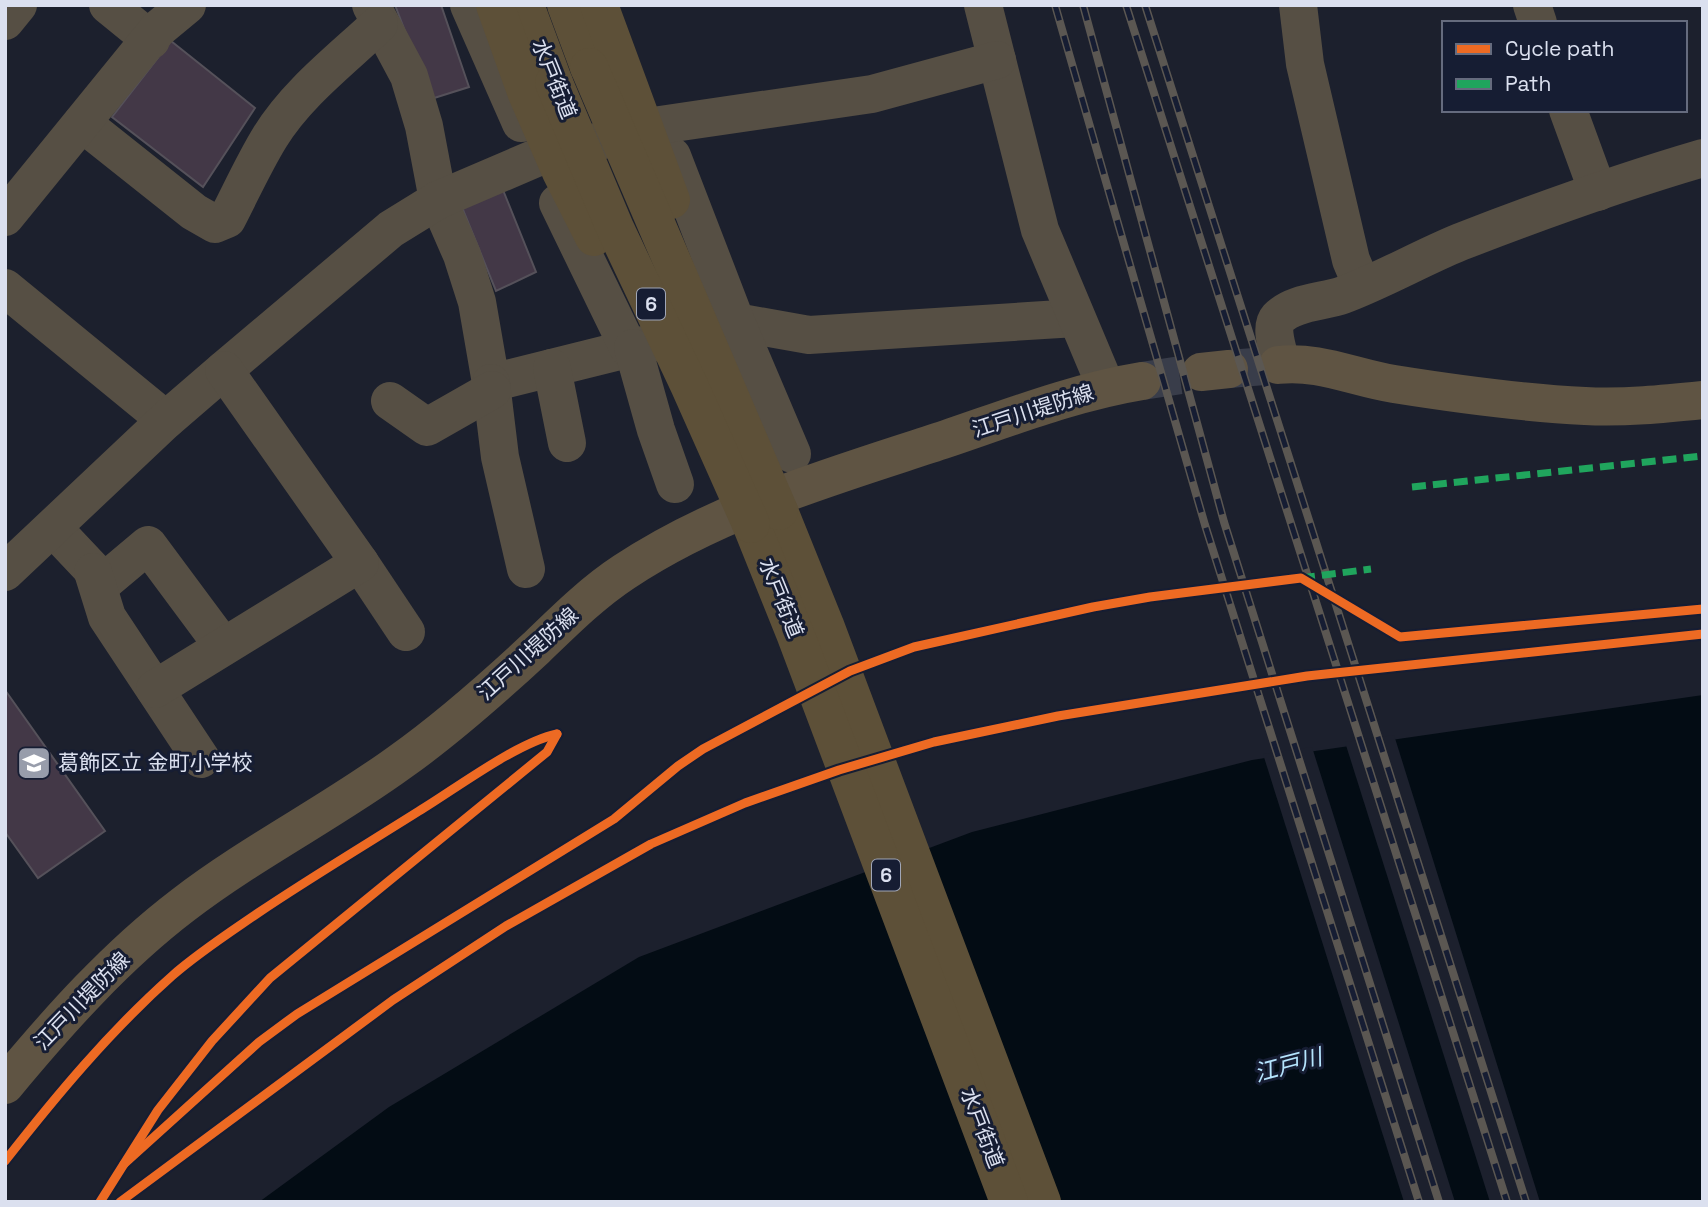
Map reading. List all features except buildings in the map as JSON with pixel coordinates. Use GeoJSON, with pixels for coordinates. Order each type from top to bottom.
{"type":"FeatureCollection","features":[{"type":"Feature","properties":{"kind":"highway"},"geometry":{"type":"LineString","coordinates":[[495,5],[527,94],[561,172],[625,297],[690,385]]}},
{"type":"Feature","properties":{"kind":"highway","name":"水戸街道"},"geometry":{"type":"LineString","coordinates":[[526,5],[554,83],[615,228],[690,385],[765,517]]}},
{"type":"Feature","properties":{"kind":"highway","name":"水戸街道"},"geometry":{"type":"LineString","coordinates":[[566,5],[599,93],[688,297],[765,517],[1042,1202]]}},
{"type":"Feature","properties":{"kind":"highway"},"geometry":{"type":"LineString","coordinates":[[599,5],[670,198],[688,297]]}},
{"type":"Feature","properties":{"kind":"highway","name":"水戸街道"},"geometry":{"type":"LineString","coordinates":[[811,630],[1009,1202]]}},
{"type":"Feature","properties":{"kind":"main road"},"geometry":{"type":"LineString","coordinates":[[1280,364],[1333,369],[1391,383],[1584,406],[1619,407],[1703,400]]}},
{"type":"Feature","properties":{"kind":"main road","name":"江戸川堤防線"},"geometry":{"type":"LineString","coordinates":[[5,1085],[85,994],[139,942],[182,906],[411,755],[621,573],[676,540],[718,520],[910,450],[1124,384]]}},
{"type":"Feature","properties":{"kind":"street"},"geometry":{"type":"LineString","coordinates":[[5,21],[18,5]]}},
{"type":"Feature","properties":{"kind":"street"},"geometry":{"type":"LineString","coordinates":[[108,5],[151,40]]}},
{"type":"Feature","properties":{"kind":"street"},"geometry":{"type":"LineString","coordinates":[[5,217],[158,29],[187,5]]}},
{"type":"Feature","properties":{"kind":"street"},"geometry":{"type":"LineString","coordinates":[[469,5],[536,158],[631,349],[675,484]]}},
{"type":"Feature","properties":{"kind":"street"},"geometry":{"type":"LineString","coordinates":[[618,5],[660,125],[736,322],[792,454]]}},
{"type":"Feature","properties":{"kind":"street"},"geometry":{"type":"LineString","coordinates":[[983,5],[1041,230],[1076,317],[1124,384]]}},
{"type":"Feature","properties":{"kind":"street"},"geometry":{"type":"LineString","coordinates":[[1298,5],[1306,64],[1351,260],[1362,286]]}},
{"type":"Feature","properties":{"kind":"street"},"geometry":{"type":"LineString","coordinates":[[82,123],[184,204],[215,224],[227,219],[271,136],[293,107],[375,15],[408,76],[424,126],[438,200],[462,254],[477,302],[500,457],[526,569]]}},
{"type":"Feature","properties":{"kind":"street"},"geometry":{"type":"LineString","coordinates":[[5,572],[54,529],[166,420],[224,370],[391,229],[438,200],[536,158],[660,125],[872,94],[997,60]]}},
{"type":"Feature","properties":{"kind":"street"},"geometry":{"type":"LineString","coordinates":[[1569,112],[1598,192]]}},
{"type":"Feature","properties":{"kind":"street"},"geometry":{"type":"LineString","coordinates":[[1280,364],[1275,322],[1281,315],[1343,295],[1459,243],[1598,192],[1703,158]]}},
{"type":"Feature","properties":{"kind":"street"},"geometry":{"type":"LineString","coordinates":[[5,288],[166,420]]}},
{"type":"Feature","properties":{"kind":"street"},"geometry":{"type":"LineString","coordinates":[[390,401],[427,427],[491,386],[736,322],[809,335],[1076,317]]}},
{"type":"Feature","properties":{"kind":"street"},"geometry":{"type":"LineString","coordinates":[[552,368],[567,443]]}},
{"type":"Feature","properties":{"kind":"street"},"geometry":{"type":"LineString","coordinates":[[224,370],[406,632]]}},
{"type":"Feature","properties":{"kind":"street"},"geometry":{"type":"LineString","coordinates":[[54,529],[104,582],[148,545],[223,646]]}},
{"type":"Feature","properties":{"kind":"street"},"geometry":{"type":"LineString","coordinates":[[155,690],[360,563]]}},
{"type":"Feature","properties":{"kind":"street"},"geometry":{"type":"LineString","coordinates":[[93,572],[107,617],[201,759]]}},
{"type":"Feature","properties":{"kind":"water","name":"江戸川"},"geometry":{"type":"Polygon","coordinates":[[[1703,695],[1703,1202],[259,1202],[389,1107],[639,957],[972,832],[1252,760],[1703,695]]]}},
{"type":"Feature","properties":{"kind":"pier"},"geometry":{"type":"Polygon","coordinates":[[[1394,735],[1540,1202],[1490,1202],[1345,742],[1394,735]]]}},
{"type":"Feature","properties":{"kind":"pier"},"geometry":{"type":"Polygon","coordinates":[[[1312,747],[1455,1202],[1404,1202],[1263,754],[1312,747]]]}},
{"type":"Feature","properties":{"kind":"tunnel"},"geometry":{"type":"LineString","coordinates":[[1229,369],[1278,365]]}},
{"type":"Feature","properties":{"kind":"tunnel"},"geometry":{"type":"LineString","coordinates":[[1142,381],[1201,372]]}},
{"type":"Feature","properties":{"kind":"railway"},"geometry":{"type":"LineString","coordinates":[[1055,5],[1205,525],[1419,1202]]}},
{"type":"Feature","properties":{"kind":"railway"},"geometry":{"type":"LineString","coordinates":[[1083,5],[1224,522],[1439,1202]]}},
{"type":"Feature","properties":{"kind":"railway"},"geometry":{"type":"LineString","coordinates":[[1126,5],[1507,1202]]}},
{"type":"Feature","properties":{"kind":"railway"},"geometry":{"type":"LineString","coordinates":[[1145,5],[1526,1202]]}},
{"type":"Feature","properties":{"kind":"marked path"},"geometry":{"type":"LineString","coordinates":[[1412,487],[1703,456]]}},
{"type":"Feature","properties":{"kind":"marked path"},"geometry":{"type":"LineString","coordinates":[[1301,578],[1371,569]]}},
{"type":"Feature","properties":{"kind":"cycle path"},"geometry":{"type":"LineString","coordinates":[[124,1164],[259,1042],[297,1014],[614,819],[703,749],[850,671],[914,647],[1093,607],[1301,578],[1400,637],[1703,609]]}},
{"type":"Feature","properties":{"kind":"cycle path"},"geometry":{"type":"LineString","coordinates":[[120,1202],[393,1000],[506,926],[651,844],[745,803],[839,770],[934,742],[1058,716],[1307,676],[1703,634]]}},
{"type":"Feature","properties":{"kind":"cycle path"},"geometry":{"type":"LineString","coordinates":[[5,1161],[105,1042],[149,997],[192,959],[278,900],[487,767],[523,747],[557,734]]}},
{"type":"Feature","properties":{"kind":"cycle path"},"geometry":{"type":"LineString","coordinates":[[100,1202],[158,1110],[212,1041],[270,978],[547,752],[557,734]]}},
{"type":"Feature","properties":{"kind":"place","name":"葛飾区立 金町小学校"},"geometry":{"type":"Point","coordinates":[34,763]}}]}
